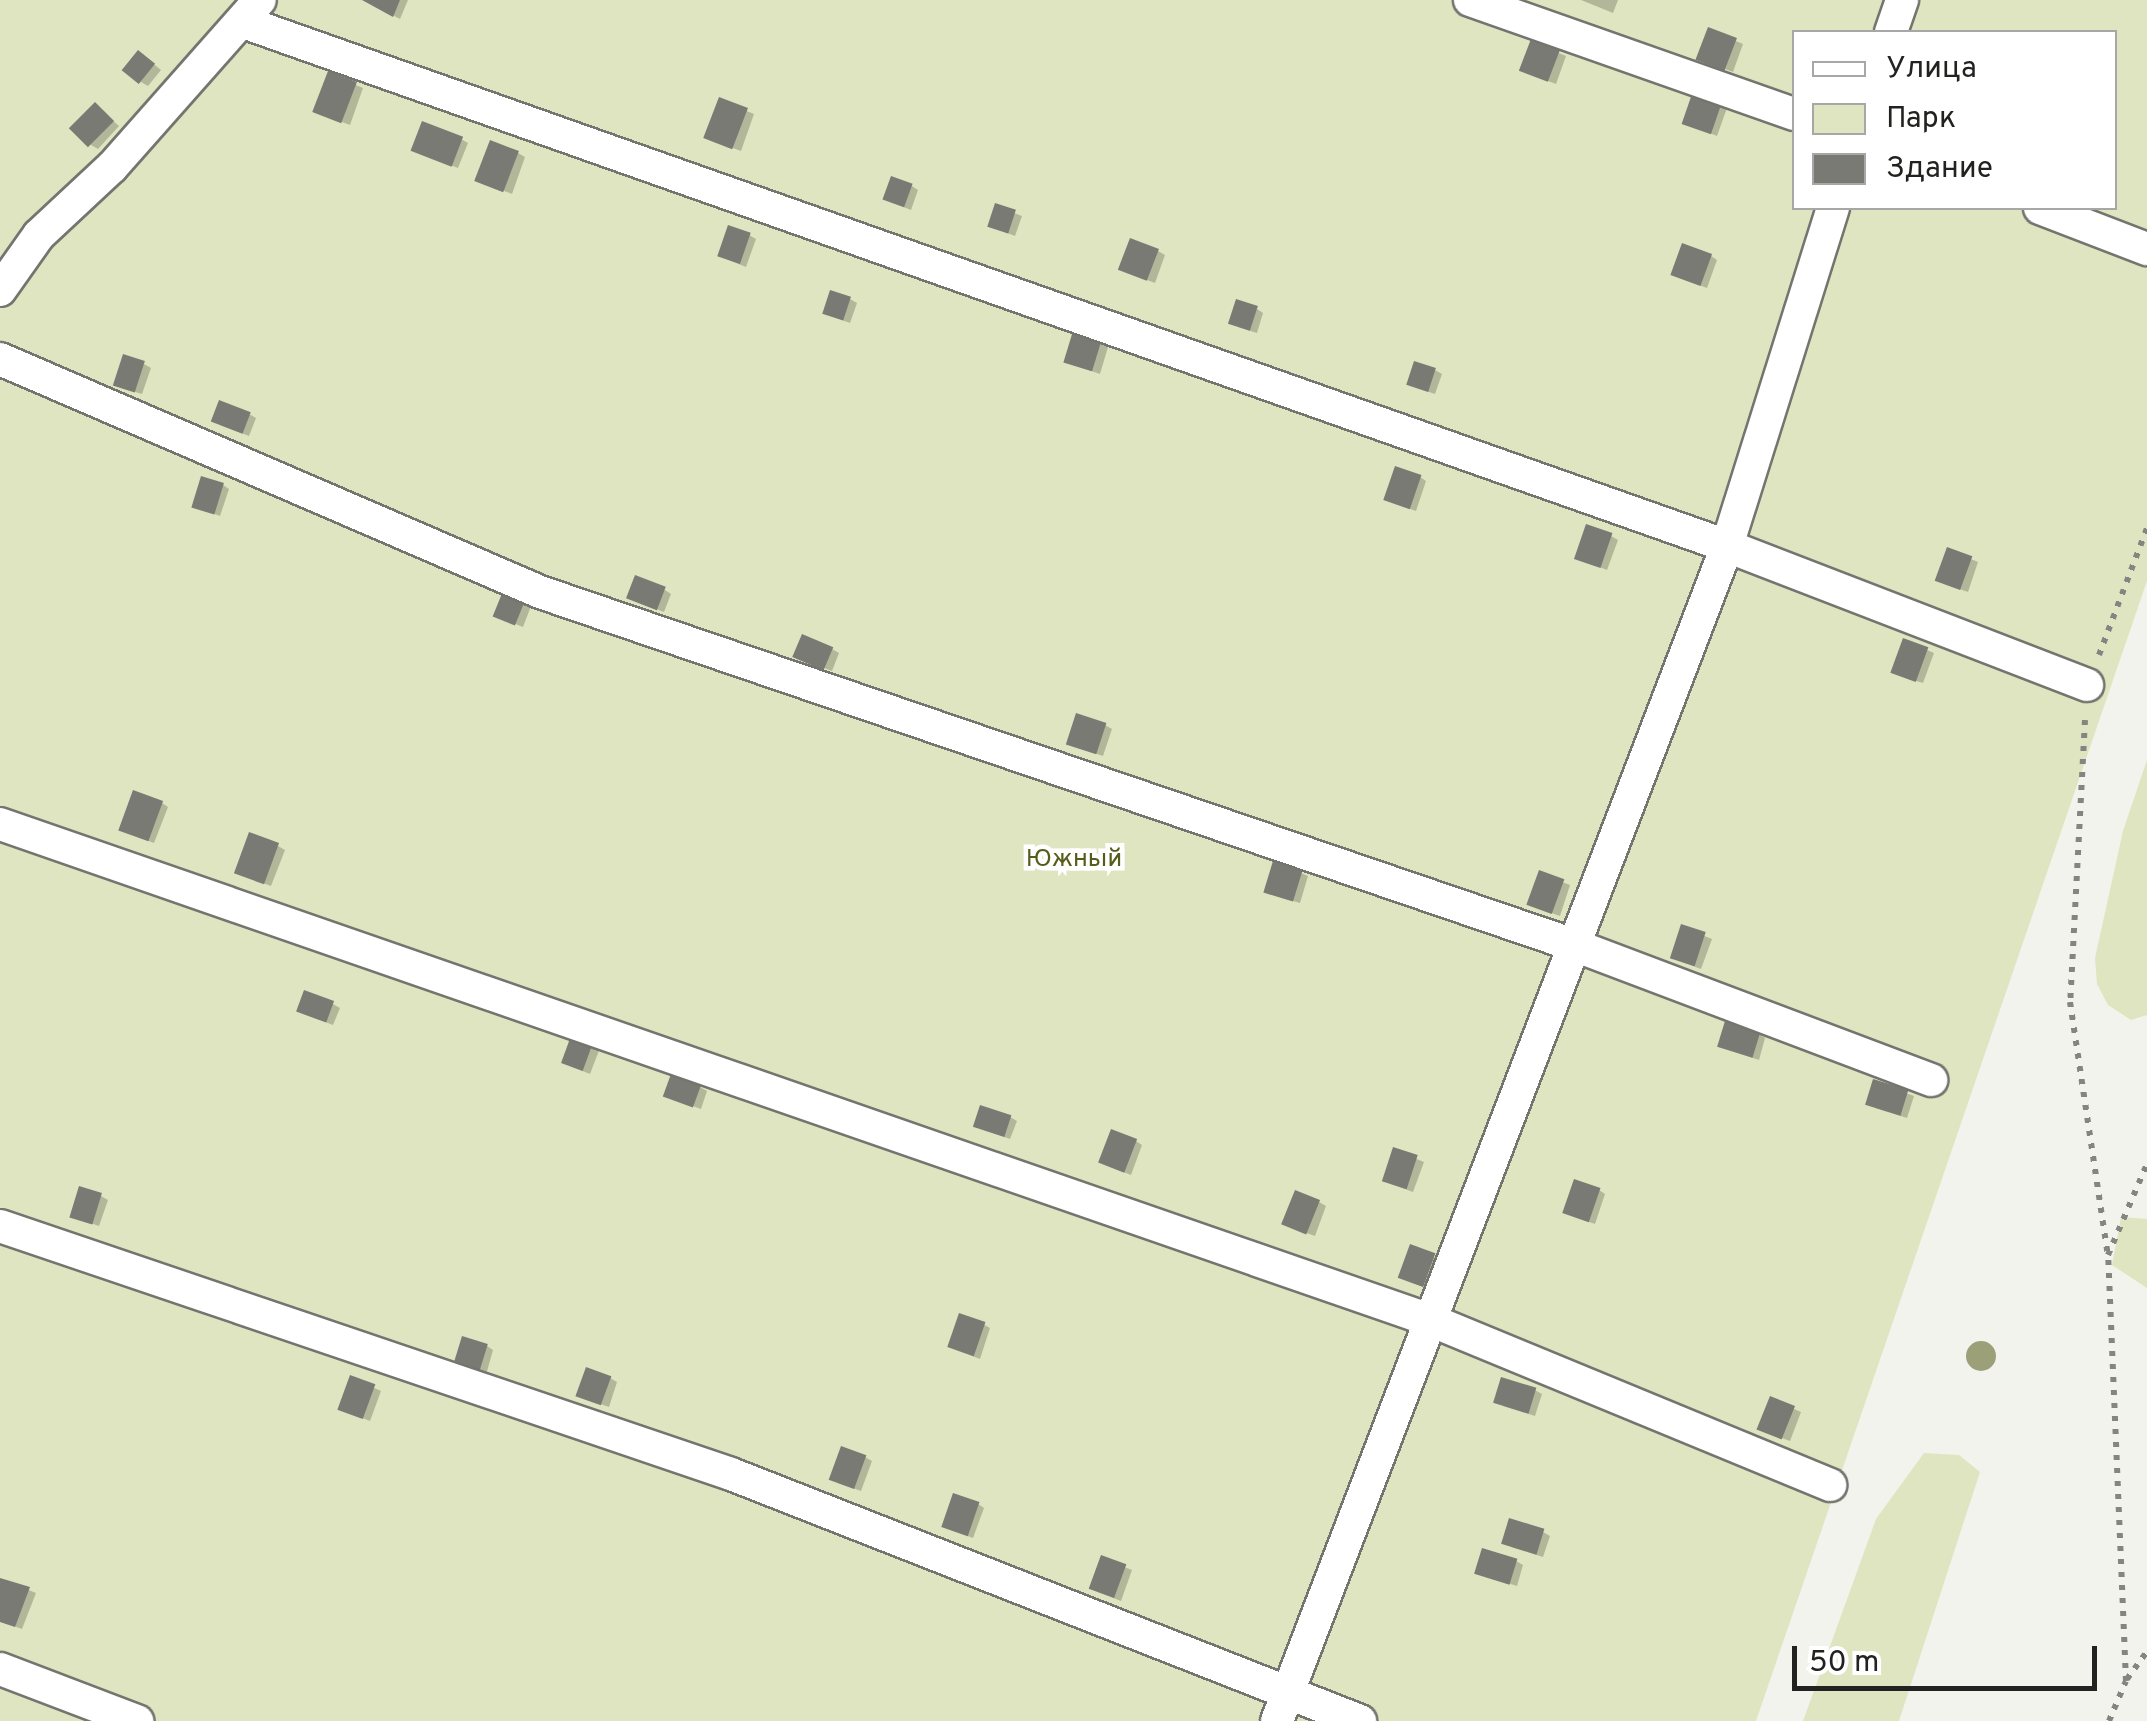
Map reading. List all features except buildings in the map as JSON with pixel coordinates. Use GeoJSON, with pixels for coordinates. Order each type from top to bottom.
{"type":"FeatureCollection","features":[{"type":"Feature","properties":{"kind":"street"},"geometry":{"type":"LineString","coordinates":[[1470,0],[1792,113]]}},
{"type":"Feature","properties":{"kind":"street"},"geometry":{"type":"LineString","coordinates":[[1892,30],[1902,0]]}},
{"type":"Feature","properties":{"kind":"street"},"geometry":{"type":"LineString","coordinates":[[0,290],[39,235],[112,167],[252,12],[1727,546],[2087,685]]}},
{"type":"Feature","properties":{"kind":"street"},"geometry":{"type":"LineString","coordinates":[[1282,1708],[1727,546],[1832,210]]}},
{"type":"Feature","properties":{"kind":"street"},"geometry":{"type":"LineString","coordinates":[[2045,210],[2147,249]]}},
{"type":"Feature","properties":{"kind":"street"},"geometry":{"type":"LineString","coordinates":[[0,359],[540,592],[1574,945],[1931,1080]]}},
{"type":"Feature","properties":{"kind":"street"},"geometry":{"type":"LineString","coordinates":[[0,824],[1430,1320],[1830,1485]]}},
{"type":"Feature","properties":{"kind":"street"},"geometry":{"type":"LineString","coordinates":[[0,1226],[732,1474],[1282,1708],[1360,1721]]}},
{"type":"Feature","properties":{"kind":"street"},"geometry":{"type":"LineString","coordinates":[[0,1669],[137,1721]]}},
{"type":"Feature","properties":{"kind":"path"},"geometry":{"type":"LineString","coordinates":[[2126,1680],[2108,1256],[2070,1002],[2087,685],[2147,528]]}},
{"type":"Feature","properties":{"kind":"path"},"geometry":{"type":"LineString","coordinates":[[2108,1256],[2147,1164]]}},
{"type":"Feature","properties":{"kind":"path"},"geometry":{"type":"LineString","coordinates":[[2109,1721],[2126,1680],[2147,1651]]}},
{"type":"Feature","properties":{"kind":"green space","name":"Южный"},"geometry":{"type":"Polygon","coordinates":[[[0,0],[2147,0],[2147,581],[1756,1721],[0,1721],[0,0]]]}},
{"type":"Feature","properties":{"kind":"green space"},"geometry":{"type":"Polygon","coordinates":[[[2147,760],[2147,1015],[2131,1020],[2108,1005],[2097,984],[2095,958],[2123,831],[2147,760]]]}},
{"type":"Feature","properties":{"kind":"green space"},"geometry":{"type":"Polygon","coordinates":[[[2121,1217],[2147,1219],[2147,1288],[2112,1265],[2121,1217]]]}},
{"type":"Feature","properties":{"kind":"green space"},"geometry":{"type":"Polygon","coordinates":[[[1924,1453],[1959,1455],[1980,1472],[1899,1721],[1803,1721],[1876,1519],[1924,1453]]]}}]}
